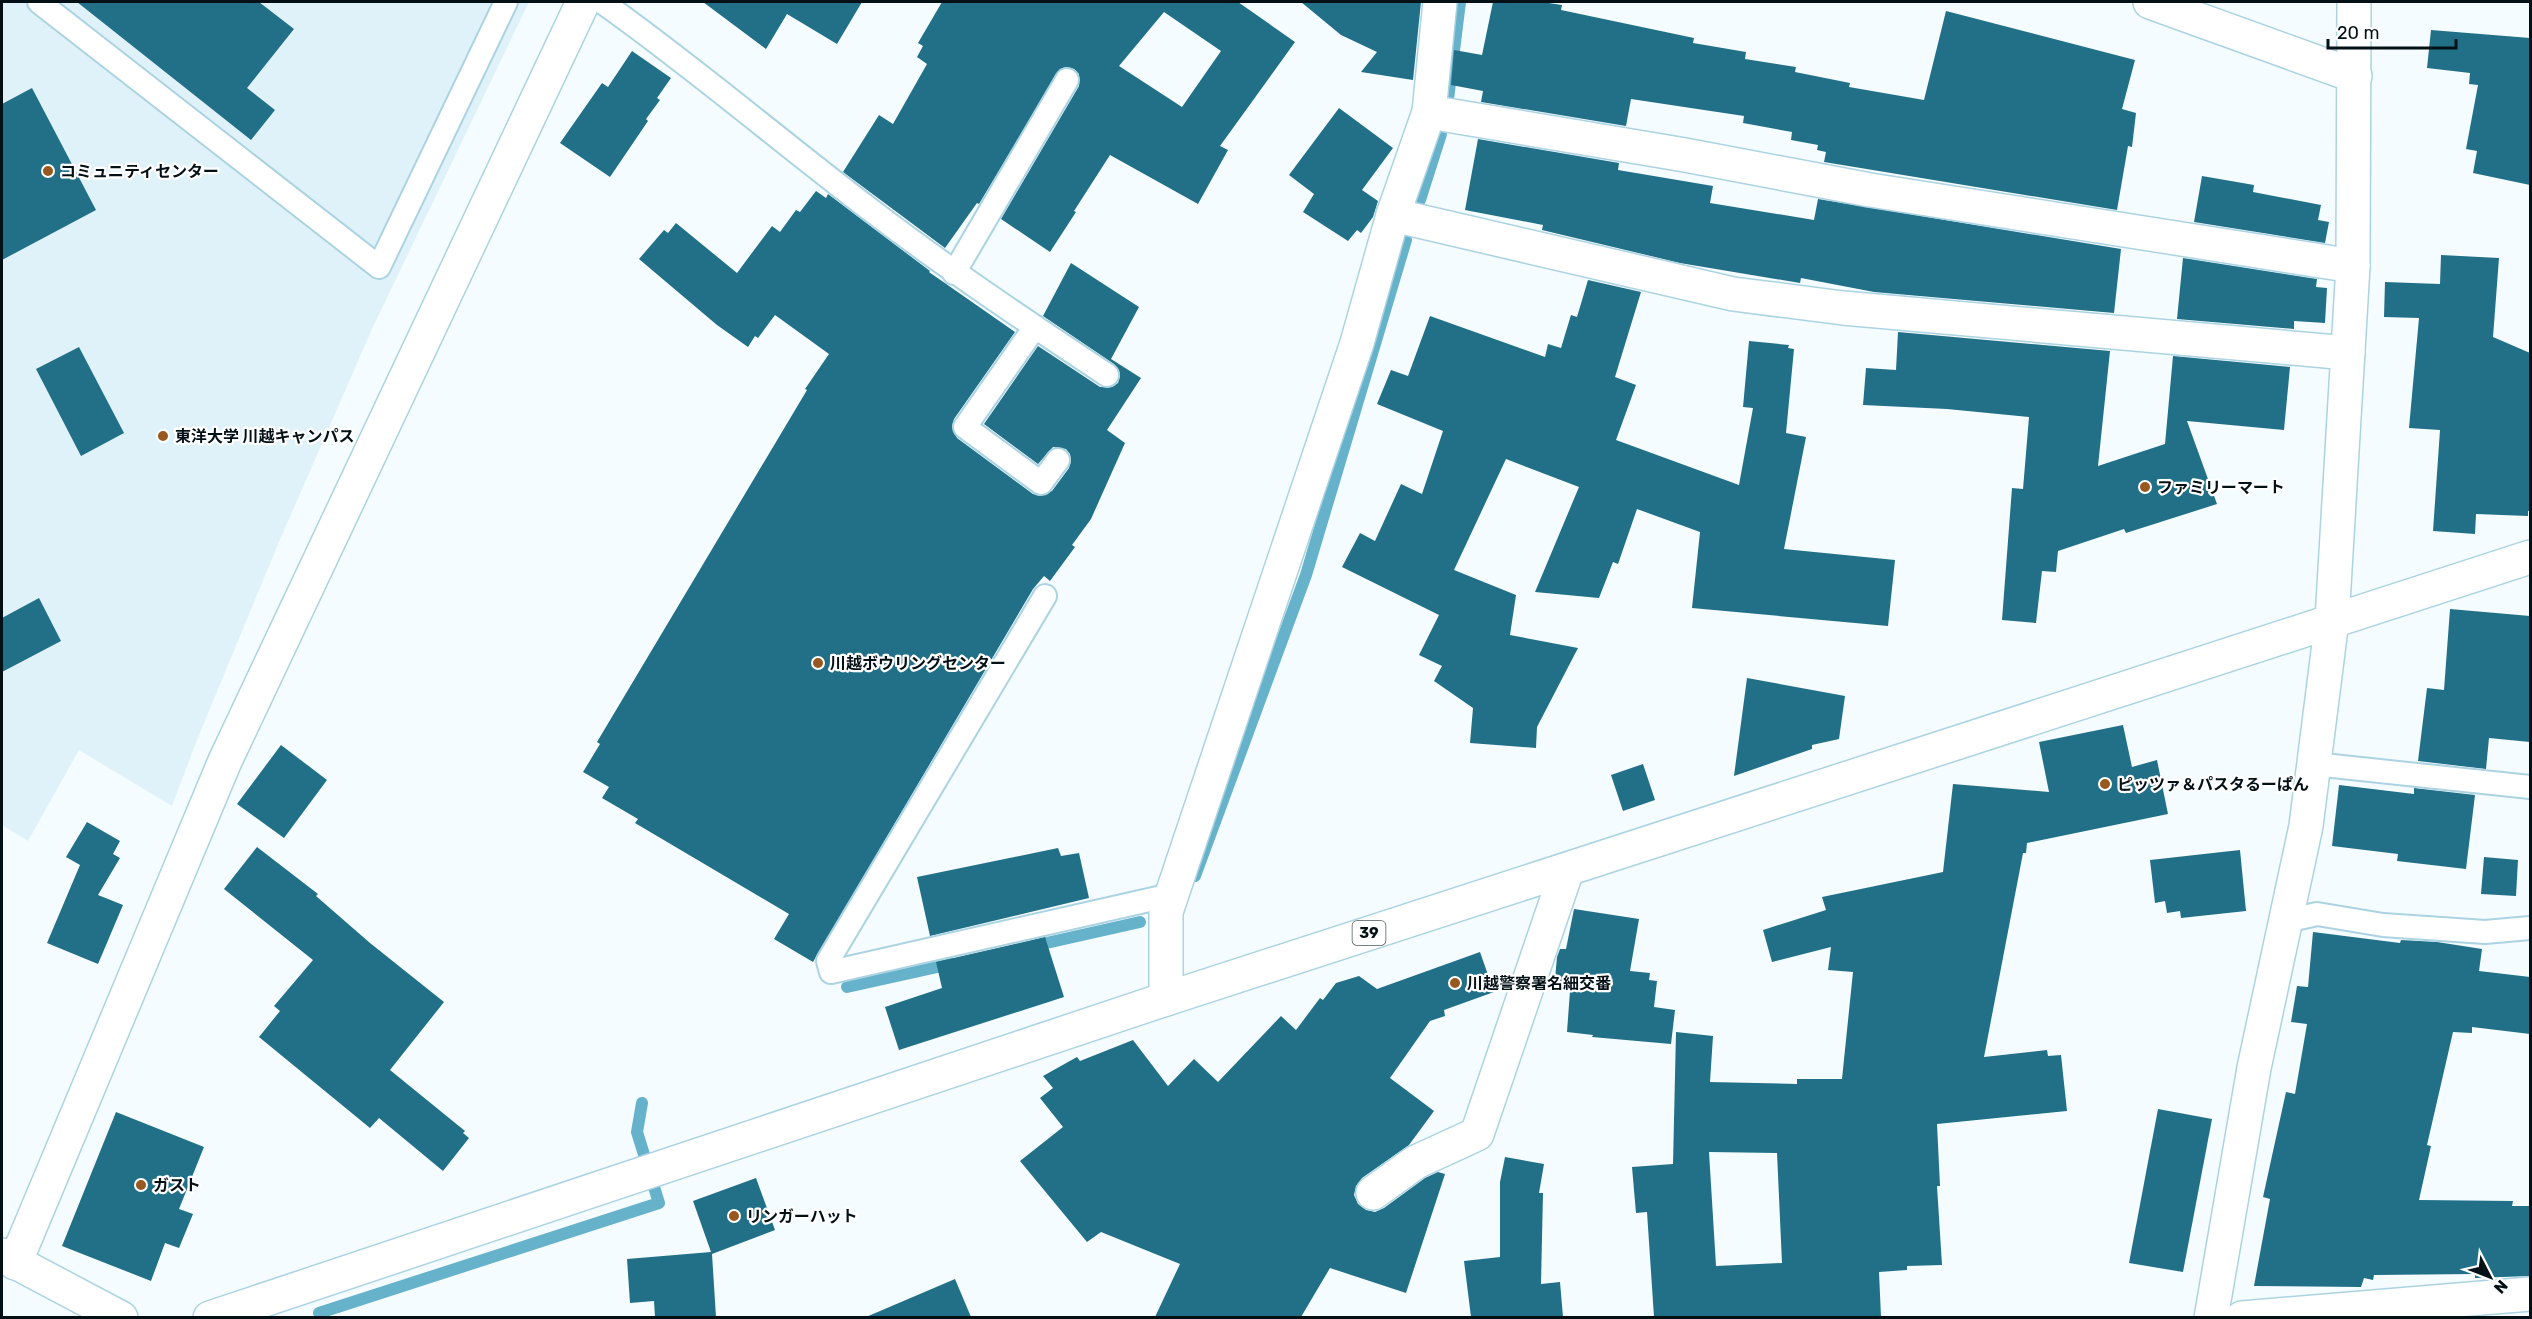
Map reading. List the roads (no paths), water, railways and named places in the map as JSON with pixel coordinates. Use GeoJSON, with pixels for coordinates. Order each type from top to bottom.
{"type":"FeatureCollection","features":[{"type":"Feature","properties":{"kind":"street"},"geometry":{"type":"LineString","coordinates":[[121,1317],[8,1259],[225,761],[583,2]]}},
{"type":"Feature","properties":{"kind":"street"},"geometry":{"type":"LineString","coordinates":[[1166,999],[1166,912],[1357,344],[1393,215],[1429,112],[1440,2]]}},
{"type":"Feature","properties":{"kind":"street"},"geometry":{"type":"LineString","coordinates":[[2150,2],[2355,76]]}},
{"type":"Feature","properties":{"kind":"street"},"geometry":{"type":"LineString","coordinates":[[2211,1317],[2254,1068],[2306,826],[2332,620],[2353,266],[2354,2]]}},
{"type":"Feature","properties":{"kind":"street"},"geometry":{"type":"LineString","coordinates":[[1429,112],[1685,155],[1870,190],[2353,266]]}},
{"type":"Feature","properties":{"kind":"street"},"geometry":{"type":"LineString","coordinates":[[1393,215],[1733,294],[1843,308],[2348,353]]}},
{"type":"Feature","properties":{"kind":"street","name":"39"},"geometry":{"type":"LineString","coordinates":[[210,1317],[1166,999],[2530,557]]}},
{"type":"Feature","properties":{"kind":"street"},"geometry":{"type":"LineString","coordinates":[[1373,1193],[1416,1162],[1477,1134],[1567,870]]}},
{"type":"Feature","properties":{"kind":"street"},"geometry":{"type":"LineString","coordinates":[[2242,1317],[2530,1294]]}},
{"type":"Feature","properties":{"kind":"lane"},"geometry":{"type":"LineString","coordinates":[[39,2],[379,267],[506,2]]}},
{"type":"Feature","properties":{"kind":"lane"},"geometry":{"type":"LineString","coordinates":[[602,2],[657,40],[869,209],[954,273],[1107,375]]}},
{"type":"Feature","properties":{"kind":"lane"},"geometry":{"type":"LineString","coordinates":[[954,273],[1067,80]]}},
{"type":"Feature","properties":{"kind":"lane"},"geometry":{"type":"LineString","coordinates":[[1035,327],[965,427],[1041,483],[1058,460]]}},
{"type":"Feature","properties":{"kind":"lane"},"geometry":{"type":"LineString","coordinates":[[1045,596],[828,961],[831,972],[1171,895]]}},
{"type":"Feature","properties":{"kind":"lane"},"geometry":{"type":"LineString","coordinates":[[2314,764],[2530,787]]}},
{"type":"Feature","properties":{"kind":"lane"},"geometry":{"type":"LineString","coordinates":[[2286,921],[2317,914],[2383,925],[2485,932],[2530,927]]}},
{"type":"Feature","properties":{"kind":"waterway"},"geometry":{"type":"LineString","coordinates":[[1448,99],[1460,2]]}},
{"type":"Feature","properties":{"kind":"waterway"},"geometry":{"type":"LineString","coordinates":[[1420,200],[1441,134]]}},
{"type":"Feature","properties":{"kind":"waterway"},"geometry":{"type":"LineString","coordinates":[[1195,876],[1306,575],[1406,240]]}},
{"type":"Feature","properties":{"kind":"waterway"},"geometry":{"type":"LineString","coordinates":[[1033,946],[1140,922]]}},
{"type":"Feature","properties":{"kind":"waterway"},"geometry":{"type":"LineString","coordinates":[[847,987],[951,964]]}},
{"type":"Feature","properties":{"kind":"waterway"},"geometry":{"type":"LineString","coordinates":[[319,1313],[659,1203],[637,1132],[642,1103]]}},
{"type":"Feature","properties":{"kind":"place","name":"コミュニティセンター"},"geometry":{"type":"Point","coordinates":[48,171]}},
{"type":"Feature","properties":{"kind":"place","name":"東洋大学 川越キャンパス"},"geometry":{"type":"Point","coordinates":[163,436]}},
{"type":"Feature","properties":{"kind":"place","name":"ファミリーマート"},"geometry":{"type":"Point","coordinates":[2145,487]}},
{"type":"Feature","properties":{"kind":"place","name":"川越ボウリングセンター"},"geometry":{"type":"Point","coordinates":[818,663]}},
{"type":"Feature","properties":{"kind":"place","name":"ピッツァ＆パスタるーぱん"},"geometry":{"type":"Point","coordinates":[2105,784]}},
{"type":"Feature","properties":{"kind":"place","name":"川越警察署名細交番"},"geometry":{"type":"Point","coordinates":[1455,983]}},
{"type":"Feature","properties":{"kind":"place","name":"ガスト"},"geometry":{"type":"Point","coordinates":[141,1185]}},
{"type":"Feature","properties":{"kind":"place","name":"リンガーハット"},"geometry":{"type":"Point","coordinates":[734,1216]}}]}
